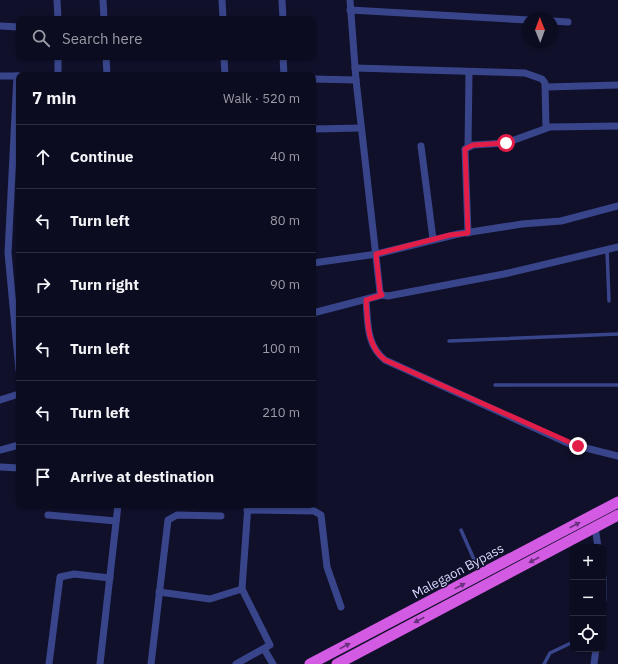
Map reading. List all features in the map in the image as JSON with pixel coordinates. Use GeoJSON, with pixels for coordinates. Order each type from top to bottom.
{"type":"FeatureCollection","features":[{"type":"Feature","properties":{"kind":"highway","name":"Malegaon Bypass"},"geometry":{"type":"LineString","coordinates":[[310,664],[618,502]]}},
{"type":"Feature","properties":{"kind":"highway","name":"Malegaon Bypass"},"geometry":{"type":"LineString","coordinates":[[337,664],[618,515]]}},
{"type":"Feature","properties":{"kind":"street"},"geometry":{"type":"LineString","coordinates":[[57,0],[58,16]]}},
{"type":"Feature","properties":{"kind":"street"},"geometry":{"type":"LineString","coordinates":[[103,0],[104,16]]}},
{"type":"Feature","properties":{"kind":"street"},"geometry":{"type":"LineString","coordinates":[[222,0],[223,16]]}},
{"type":"Feature","properties":{"kind":"street"},"geometry":{"type":"LineString","coordinates":[[282,0],[283,16]]}},
{"type":"Feature","properties":{"kind":"street"},"geometry":{"type":"LineString","coordinates":[[350,0],[361,128],[380,292],[382,295]]}},
{"type":"Feature","properties":{"kind":"street"},"geometry":{"type":"LineString","coordinates":[[350,10],[522,20]]}},
{"type":"Feature","properties":{"kind":"street"},"geometry":{"type":"LineString","coordinates":[[558,21],[568,22]]}},
{"type":"Feature","properties":{"kind":"street"},"geometry":{"type":"LineString","coordinates":[[0,26],[16,27]]}},
{"type":"Feature","properties":{"kind":"street"},"geometry":{"type":"LineString","coordinates":[[58,60],[58,72]]}},
{"type":"Feature","properties":{"kind":"street"},"geometry":{"type":"LineString","coordinates":[[106,60],[106,72]]}},
{"type":"Feature","properties":{"kind":"street"},"geometry":{"type":"LineString","coordinates":[[224,60],[225,72]]}},
{"type":"Feature","properties":{"kind":"street"},"geometry":{"type":"LineString","coordinates":[[284,60],[284,72]]}},
{"type":"Feature","properties":{"kind":"street"},"geometry":{"type":"LineString","coordinates":[[355,68],[470,72],[520,72],[542,79],[547,87],[546,128]]}},
{"type":"Feature","properties":{"kind":"street"},"geometry":{"type":"LineString","coordinates":[[468,233],[463,152],[468,146],[470,72]]}},
{"type":"Feature","properties":{"kind":"street"},"geometry":{"type":"LineString","coordinates":[[0,76],[16,76]]}},
{"type":"Feature","properties":{"kind":"street"},"geometry":{"type":"LineString","coordinates":[[316,79],[356,80]]}},
{"type":"Feature","properties":{"kind":"street"},"geometry":{"type":"LineString","coordinates":[[547,87],[618,85]]}},
{"type":"Feature","properties":{"kind":"street"},"geometry":{"type":"LineString","coordinates":[[468,146],[506,143],[546,128],[618,126]]}},
{"type":"Feature","properties":{"kind":"street"},"geometry":{"type":"LineString","coordinates":[[316,129],[361,128]]}},
{"type":"Feature","properties":{"kind":"street"},"geometry":{"type":"LineString","coordinates":[[16,142],[10,207],[9,264],[16,338]]}},
{"type":"Feature","properties":{"kind":"street"},"geometry":{"type":"LineString","coordinates":[[421,146],[433,239]]}},
{"type":"Feature","properties":{"kind":"street"},"geometry":{"type":"LineString","coordinates":[[10,207],[16,206]]}},
{"type":"Feature","properties":{"kind":"street"},"geometry":{"type":"LineString","coordinates":[[316,263],[376,254],[433,239],[468,233],[522,224],[561,221],[618,206]]}},
{"type":"Feature","properties":{"kind":"street"},"geometry":{"type":"LineString","coordinates":[[316,312],[382,295],[388,296],[504,274],[618,247]]}},
{"type":"Feature","properties":{"kind":"street"},"geometry":{"type":"LineString","coordinates":[[366,300],[371,345],[385,360],[570,444],[618,456]]}},
{"type":"Feature","properties":{"kind":"street"},"geometry":{"type":"LineString","coordinates":[[0,400],[16,395]]}},
{"type":"Feature","properties":{"kind":"street"},"geometry":{"type":"LineString","coordinates":[[0,450],[16,446]]}},
{"type":"Feature","properties":{"kind":"street"},"geometry":{"type":"LineString","coordinates":[[0,467],[16,468]]}},
{"type":"Feature","properties":{"kind":"street"},"geometry":{"type":"LineString","coordinates":[[100,664],[118,508]]}},
{"type":"Feature","properties":{"kind":"street"},"geometry":{"type":"LineString","coordinates":[[236,664],[270,646],[242,589],[247,508],[318,512],[321,515],[327,568],[341,607]]}},
{"type":"Feature","properties":{"kind":"street"},"geometry":{"type":"LineString","coordinates":[[48,515],[116,522]]}},
{"type":"Feature","properties":{"kind":"street"},"geometry":{"type":"LineString","coordinates":[[151,664],[168,520],[177,515],[220,516]]}},
{"type":"Feature","properties":{"kind":"street"},"geometry":{"type":"LineString","coordinates":[[595,527],[598,544]]}},
{"type":"Feature","properties":{"kind":"street"},"geometry":{"type":"LineString","coordinates":[[48,664],[60,577],[74,574],[110,578]]}},
{"type":"Feature","properties":{"kind":"street"},"geometry":{"type":"LineString","coordinates":[[159,592],[210,599],[242,589]]}},
{"type":"Feature","properties":{"kind":"street"},"geometry":{"type":"LineString","coordinates":[[264,649],[273,664]]}},
{"type":"Feature","properties":{"kind":"street"},"geometry":{"type":"LineString","coordinates":[[594,664],[596,652]]}},
{"type":"Feature","properties":{"kind":"lane"},"geometry":{"type":"LineString","coordinates":[[607,250],[609,301]]}},
{"type":"Feature","properties":{"kind":"lane"},"geometry":{"type":"LineString","coordinates":[[449,341],[618,334]]}},
{"type":"Feature","properties":{"kind":"lane"},"geometry":{"type":"LineString","coordinates":[[495,385],[618,385]]}},
{"type":"Feature","properties":{"kind":"lane"},"geometry":{"type":"LineString","coordinates":[[460,530],[481,574]]}},
{"type":"Feature","properties":{"kind":"lane"},"geometry":{"type":"LineString","coordinates":[[544,664],[550,653],[570,643]]}},
{"type":"Feature","properties":{"kind":"route"},"geometry":{"type":"LineString","coordinates":[[506,143],[468,146],[463,152],[468,233],[450,235],[376,254],[380,292],[382,295],[366,300],[371,345],[385,360],[570,444],[578,446]]}}]}
